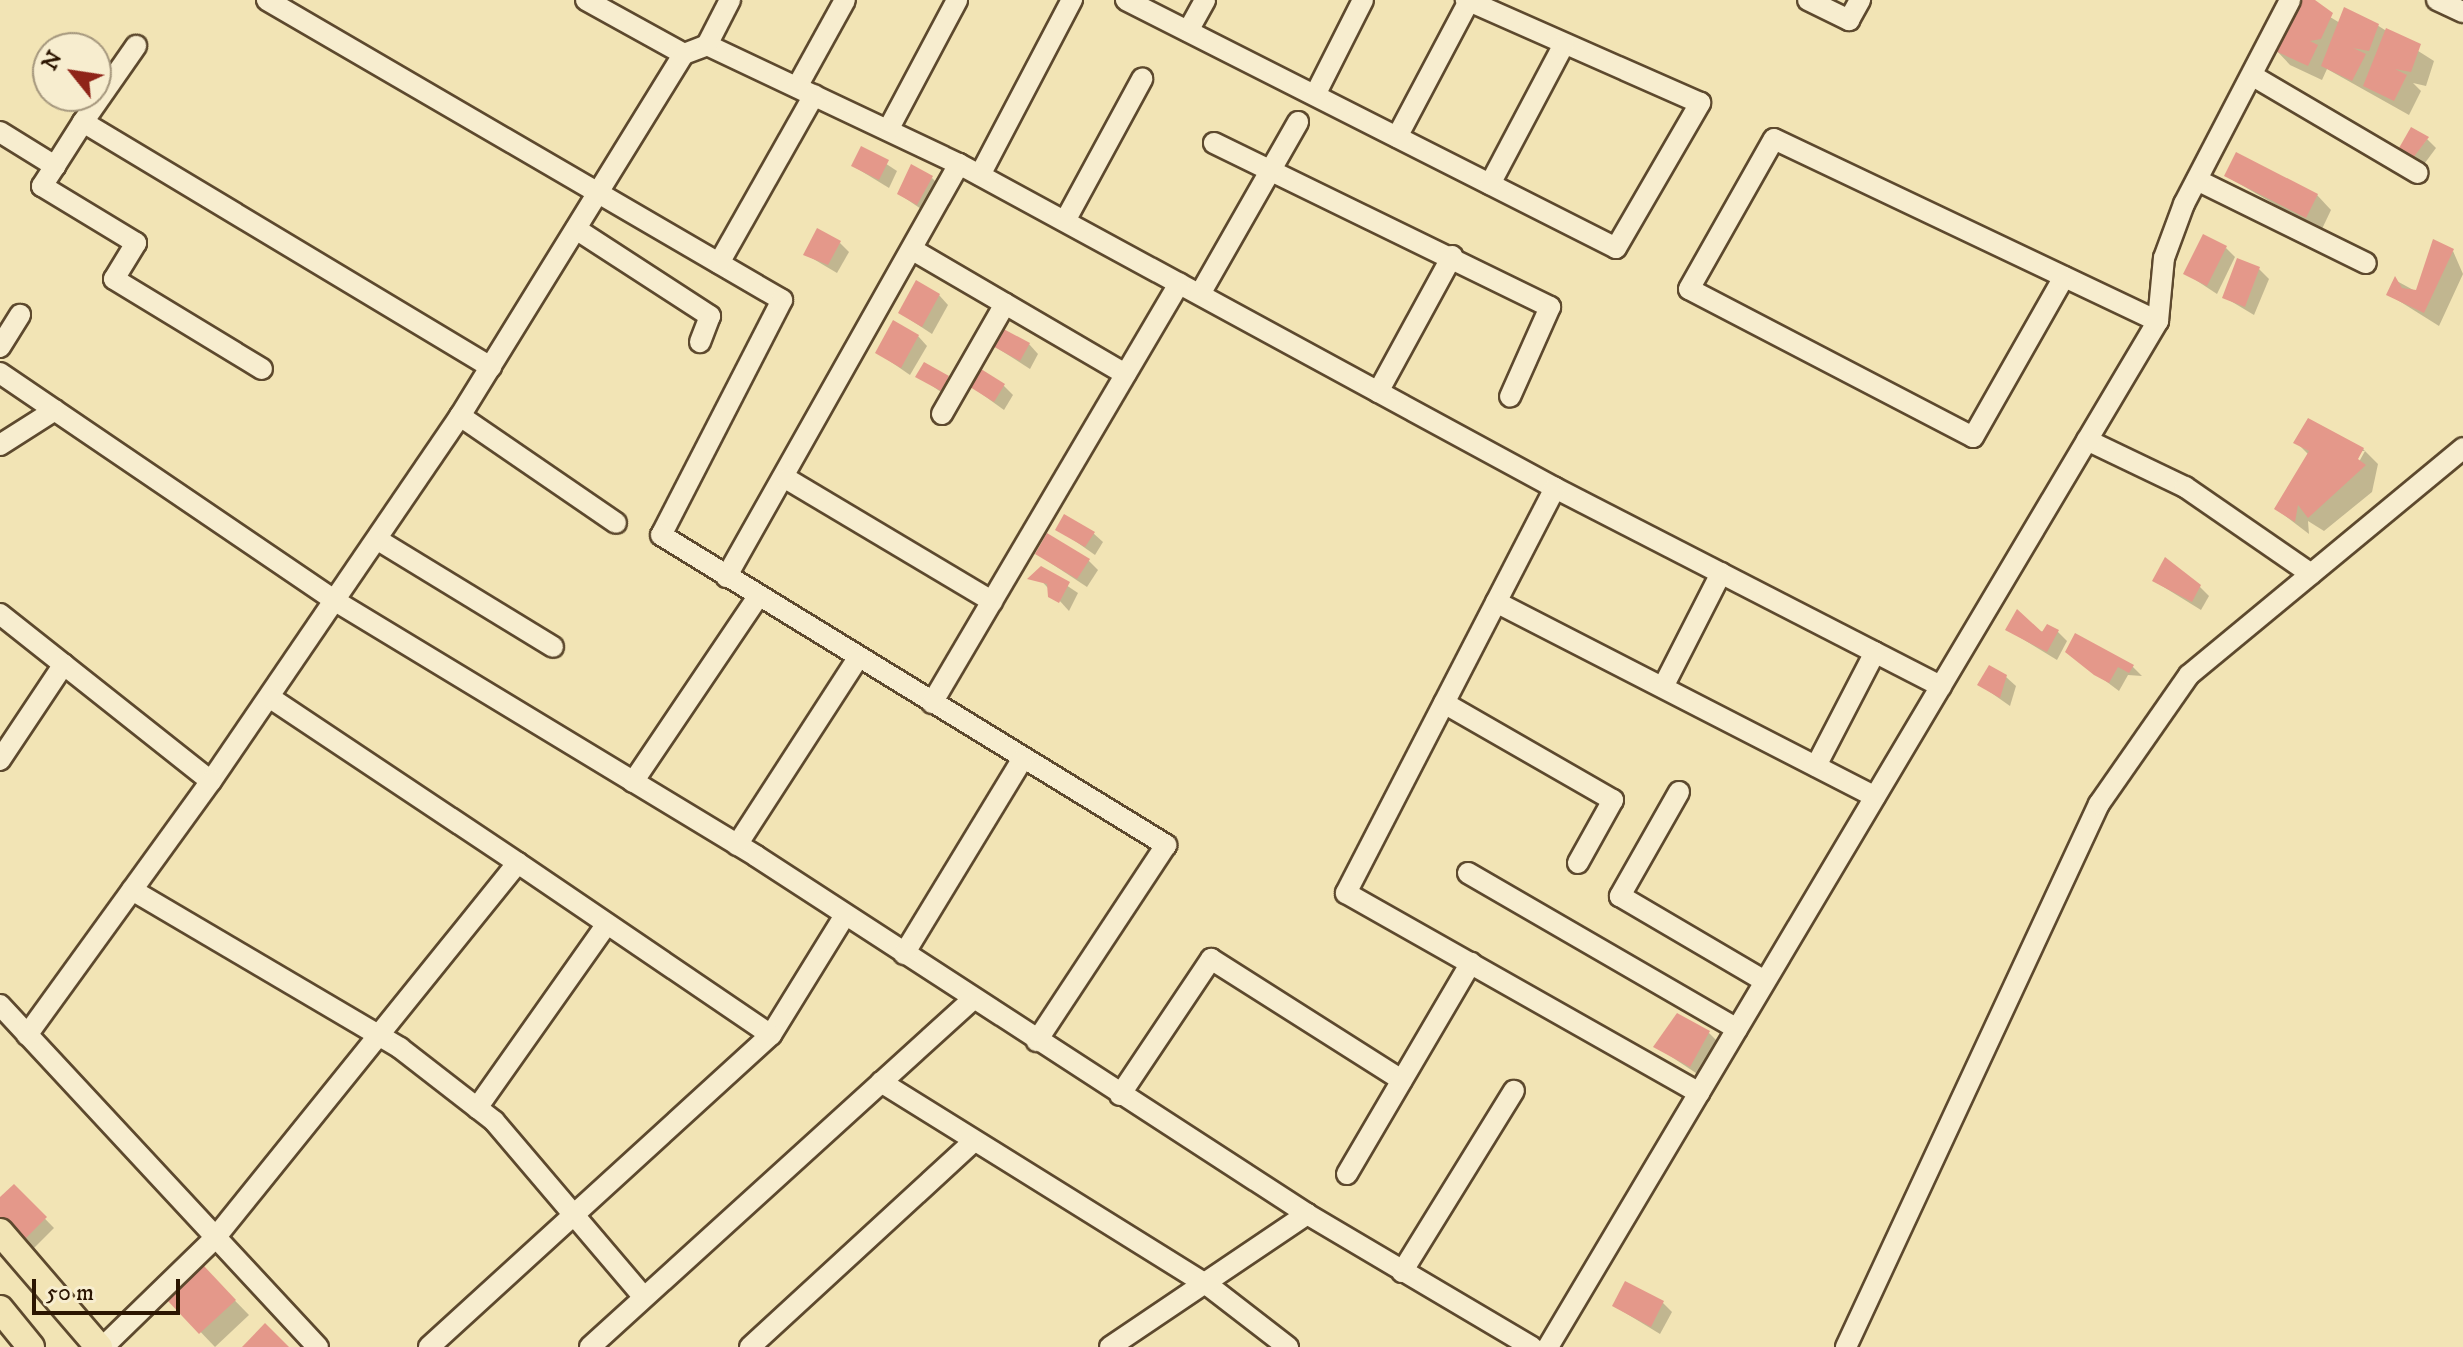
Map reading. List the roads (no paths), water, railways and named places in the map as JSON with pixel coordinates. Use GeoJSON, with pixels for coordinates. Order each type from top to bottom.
{"type":"FeatureCollection","features":[{"type":"Feature","properties":{"kind":"main road"},"geometry":{"type":"LineString","coordinates":[[0,1232],[101,1347]]}},
{"type":"Feature","properties":{"kind":"main road"},"geometry":{"type":"LineString","coordinates":[[0,1309],[31,1347]]}},
{"type":"Feature","properties":{"kind":"street"},"geometry":{"type":"LineString","coordinates":[[267,0],[782,300],[661,535],[1166,845],[1037,1041]]}},
{"type":"Feature","properties":{"kind":"street"},"geometry":{"type":"LineString","coordinates":[[586,0],[684,54]]}},
{"type":"Feature","properties":{"kind":"street"},"geometry":{"type":"LineString","coordinates":[[27,1035],[337,602],[460,416],[684,54],[707,45],[730,0]]}},
{"type":"Feature","properties":{"kind":"street"},"geometry":{"type":"LineString","coordinates":[[719,263],[806,91],[845,0]]}},
{"type":"Feature","properties":{"kind":"street"},"geometry":{"type":"LineString","coordinates":[[888,130],[957,0]]}},
{"type":"Feature","properties":{"kind":"street"},"geometry":{"type":"LineString","coordinates":[[980,175],[1072,0]]}},
{"type":"Feature","properties":{"kind":"street"},"geometry":{"type":"LineString","coordinates":[[1126,0],[1616,248],[1700,103],[1467,1],[1397,137]]}},
{"type":"Feature","properties":{"kind":"street"},"geometry":{"type":"LineString","coordinates":[[1188,31],[1205,0]]}},
{"type":"Feature","properties":{"kind":"street"},"geometry":{"type":"LineString","coordinates":[[1315,95],[1363,0]]}},
{"type":"Feature","properties":{"kind":"street"},"geometry":{"type":"LineString","coordinates":[[1808,0],[1849,20],[1860,0]]}},
{"type":"Feature","properties":{"kind":"street"},"geometry":{"type":"LineString","coordinates":[[1548,1347],[2158,321],[2164,258],[2197,180],[2290,0]]}},
{"type":"Feature","properties":{"kind":"street"},"geometry":{"type":"LineString","coordinates":[[2437,0],[2463,12]]}},
{"type":"Feature","properties":{"kind":"street"},"geometry":{"type":"LineString","coordinates":[[1490,184],[1564,44]]}},
{"type":"Feature","properties":{"kind":"street"},"geometry":{"type":"LineString","coordinates":[[707,45],[959,164],[1555,488],[1941,686]]}},
{"type":"Feature","properties":{"kind":"street"},"geometry":{"type":"LineString","coordinates":[[136,46],[42,186],[136,243],[114,279],[262,369]]}},
{"type":"Feature","properties":{"kind":"street"},"geometry":{"type":"LineString","coordinates":[[2253,76],[2418,173]]}},
{"type":"Feature","properties":{"kind":"street"},"geometry":{"type":"LineString","coordinates":[[1065,221],[1142,79]]}},
{"type":"Feature","properties":{"kind":"street"},"geometry":{"type":"LineString","coordinates":[[83,122],[491,367]]}},
{"type":"Feature","properties":{"kind":"street"},"geometry":{"type":"LineString","coordinates":[[1200,294],[1267,167],[1298,122]]}},
{"type":"Feature","properties":{"kind":"street"},"geometry":{"type":"LineString","coordinates":[[0,132],[55,166]]}},
{"type":"Feature","properties":{"kind":"street"},"geometry":{"type":"LineString","coordinates":[[2064,277],[1973,437],[1689,289],[1774,139],[2158,321]]}},
{"type":"Feature","properties":{"kind":"street"},"geometry":{"type":"LineString","coordinates":[[1214,143],[1452,256],[1550,307],[1510,397]]}},
{"type":"Feature","properties":{"kind":"street"},"geometry":{"type":"LineString","coordinates":[[726,577],[787,479],[959,164]]}},
{"type":"Feature","properties":{"kind":"street"},"geometry":{"type":"LineString","coordinates":[[2197,180],[2366,263]]}},
{"type":"Feature","properties":{"kind":"street"},"geometry":{"type":"LineString","coordinates":[[576,229],[710,316],[700,342]]}},
{"type":"Feature","properties":{"kind":"street"},"geometry":{"type":"LineString","coordinates":[[913,250],[1125,374]]}},
{"type":"Feature","properties":{"kind":"street"},"geometry":{"type":"LineString","coordinates":[[1378,392],[1452,256]]}},
{"type":"Feature","properties":{"kind":"street"},"geometry":{"type":"LineString","coordinates":[[932,703],[1179,283]]}},
{"type":"Feature","properties":{"kind":"street"},"geometry":{"type":"LineString","coordinates":[[942,414],[1005,304]]}},
{"type":"Feature","properties":{"kind":"street"},"geometry":{"type":"LineString","coordinates":[[0,347],[20,315]]}},
{"type":"Feature","properties":{"kind":"street"},"geometry":{"type":"LineString","coordinates":[[0,373],[337,602],[737,845],[1307,1214],[1532,1347]]}},
{"type":"Feature","properties":{"kind":"street"},"geometry":{"type":"LineString","coordinates":[[0,445],[55,410]]}},
{"type":"Feature","properties":{"kind":"street"},"geometry":{"type":"LineString","coordinates":[[460,416],[616,523]]}},
{"type":"Feature","properties":{"kind":"street"},"geometry":{"type":"LineString","coordinates":[[2087,440],[2185,487],[2311,574]]}},
{"type":"Feature","properties":{"kind":"street"},"geometry":{"type":"LineString","coordinates":[[1846,1347],[2099,804],[2189,675],[2463,448]]}},
{"type":"Feature","properties":{"kind":"street"},"geometry":{"type":"LineString","coordinates":[[787,479],[992,601]]}},
{"type":"Feature","properties":{"kind":"street"},"geometry":{"type":"LineString","coordinates":[[1555,488],[1346,893],[1699,1093]]}},
{"type":"Feature","properties":{"kind":"street"},"geometry":{"type":"LineString","coordinates":[[378,540],[553,647]]}},
{"type":"Feature","properties":{"kind":"street"},"geometry":{"type":"LineString","coordinates":[[1663,687],[1721,573]]}},
{"type":"Feature","properties":{"kind":"street"},"geometry":{"type":"LineString","coordinates":[[633,782],[758,597]]}},
{"type":"Feature","properties":{"kind":"street"},"geometry":{"type":"LineString","coordinates":[[1496,602],[1875,797]]}},
{"type":"Feature","properties":{"kind":"street"},"geometry":{"type":"LineString","coordinates":[[0,614],[211,781]]}},
{"type":"Feature","properties":{"kind":"street"},"geometry":{"type":"LineString","coordinates":[[1816,766],[1875,652]]}},
{"type":"Feature","properties":{"kind":"street"},"geometry":{"type":"LineString","coordinates":[[737,845],[858,658]]}},
{"type":"Feature","properties":{"kind":"street"},"geometry":{"type":"LineString","coordinates":[[0,760],[64,664]]}},
{"type":"Feature","properties":{"kind":"street"},"geometry":{"type":"LineString","coordinates":[[269,697],[771,1035]]}},
{"type":"Feature","properties":{"kind":"street"},"geometry":{"type":"LineString","coordinates":[[1444,703],[1613,800],[1578,863]]}},
{"type":"Feature","properties":{"kind":"street"},"geometry":{"type":"LineString","coordinates":[[904,954],[1023,758]]}},
{"type":"Feature","properties":{"kind":"street"},"geometry":{"type":"LineString","coordinates":[[1679,792],[1620,896],[1765,981]]}},
{"type":"Feature","properties":{"kind":"street"},"geometry":{"type":"LineString","coordinates":[[101,1347],[215,1238],[382,1037],[518,863]]}},
{"type":"Feature","properties":{"kind":"street"},"geometry":{"type":"LineString","coordinates":[[1468,873],[1737,1029]]}},
{"type":"Feature","properties":{"kind":"street"},"geometry":{"type":"LineString","coordinates":[[132,890],[382,1037],[477,1108],[644,1297]]}},
{"type":"Feature","properties":{"kind":"street"},"geometry":{"type":"LineString","coordinates":[[429,1347],[771,1035],[845,915]]}},
{"type":"Feature","properties":{"kind":"street"},"geometry":{"type":"LineString","coordinates":[[477,1108],[607,924]]}},
{"type":"Feature","properties":{"kind":"street"},"geometry":{"type":"LineString","coordinates":[[1120,1095],[1211,959],[1402,1080]]}},
{"type":"Feature","properties":{"kind":"street"},"geometry":{"type":"LineString","coordinates":[[1347,1174],[1471,963]]}},
{"type":"Feature","properties":{"kind":"street"},"geometry":{"type":"LineString","coordinates":[[590,1347],[973,999]]}},
{"type":"Feature","properties":{"kind":"street"},"geometry":{"type":"LineString","coordinates":[[0,1005],[318,1347]]}},
{"type":"Feature","properties":{"kind":"street"},"geometry":{"type":"LineString","coordinates":[[881,1082],[972,1143],[1209,1286],[1288,1347]]}},
{"type":"Feature","properties":{"kind":"street"},"geometry":{"type":"LineString","coordinates":[[1402,1272],[1514,1091]]}},
{"type":"Feature","properties":{"kind":"street"},"geometry":{"type":"LineString","coordinates":[[750,1347],[972,1143]]}},
{"type":"Feature","properties":{"kind":"street"},"geometry":{"type":"LineString","coordinates":[[1112,1346],[1209,1286],[1307,1214]]}}]}
